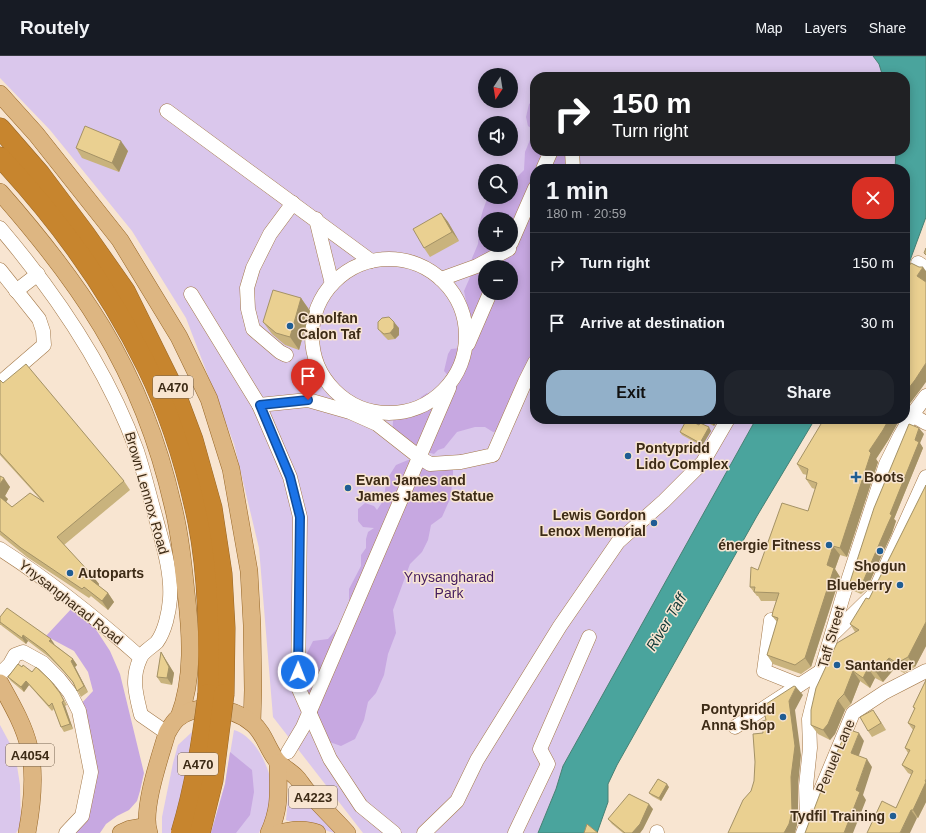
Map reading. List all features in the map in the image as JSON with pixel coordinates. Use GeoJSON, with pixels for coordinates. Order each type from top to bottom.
{"type":"FeatureCollection","features":[{"type":"Feature","properties":{"kind":"highway","name":"A470"},"geometry":{"type":"LineString","coordinates":[[0,128],[40,174],[125,291],[175,392],[193,440],[212,508],[222,574],[225,628],[216,694],[213,780],[200,833]]}},
{"type":"Feature","properties":{"kind":"highway","name":"A470"},"geometry":{"type":"LineString","coordinates":[[0,157],[64,232],[113,304],[147,368],[170,424],[188,480],[198,523],[204,564],[207,598],[208,643],[216,694],[204,727],[193,790],[181,833]]}},
{"type":"Feature","properties":{"kind":"main road"},"geometry":{"type":"LineString","coordinates":[[0,94],[36,134],[120,240],[179,337],[209,399],[231,469],[249,571],[254,690],[252,723]]}},
{"type":"Feature","properties":{"kind":"main road"},"geometry":{"type":"LineString","coordinates":[[0,192],[21,216],[70,279],[102,327],[127,375],[150,430],[164,471],[174,506],[181,546],[188,607],[190,646],[188,686],[185,702],[179,717]]}},
{"type":"Feature","properties":{"kind":"main road","name":"A4054"},"geometry":{"type":"LineString","coordinates":[[0,683],[14,710],[29,747],[32,766],[30,817],[27,833]]}},
{"type":"Feature","properties":{"kind":"main road"},"geometry":{"type":"LineString","coordinates":[[121,833],[130,829],[148,830],[147,809],[167,733],[179,717],[200,708],[234,712],[252,723],[283,757],[279,802],[269,833]]}},
{"type":"Feature","properties":{"kind":"main road","name":"A4223"},"geometry":{"type":"LineString","coordinates":[[283,757],[306,790],[347,833]]}},
{"type":"Feature","properties":{"kind":"main road"},"geometry":{"type":"LineString","coordinates":[[279,833],[298,829],[310,830],[317,833]]}},
{"type":"Feature","properties":{"kind":"street"},"geometry":{"type":"LineString","coordinates":[[168,111],[371,261]]}},
{"type":"Feature","properties":{"kind":"street"},"geometry":{"type":"LineString","coordinates":[[518,227],[530,200]]}},
{"type":"Feature","properties":{"kind":"street"},"geometry":{"type":"LineString","coordinates":[[286,354],[280,352],[253,329],[248,309],[247,288],[253,268],[270,234],[294,203]]}},
{"type":"Feature","properties":{"kind":"street"},"geometry":{"type":"LineString","coordinates":[[316,219],[332,284]]}},
{"type":"Feature","properties":{"kind":"street","name":"Brown Lennox Road"},"geometry":{"type":"LineString","coordinates":[[0,228],[38,274],[71,320],[108,383],[137,452],[166,558],[170,599],[163,629],[158,640],[145,653],[134,681],[141,715],[167,733]]}},
{"type":"Feature","properties":{"kind":"street"},"geometry":{"type":"LineString","coordinates":[[441,279],[478,266],[500,252]]}},
{"type":"Feature","properties":{"kind":"street"},"geometry":{"type":"LineString","coordinates":[[452,381],[438,396],[421,406],[401,412],[380,412],[360,407],[342,397],[327,382],[317,364],[312,344],[312,326],[317,308],[323,295],[332,284],[350,269],[371,261],[396,259],[420,265],[441,279],[457,299],[465,324],[465,350]]}},
{"type":"Feature","properties":{"kind":"street"},"geometry":{"type":"LineString","coordinates":[[0,270],[39,319],[43,331],[44,345],[0,383]]}},
{"type":"Feature","properties":{"kind":"street"},"geometry":{"type":"LineString","coordinates":[[16,291],[38,274]]}},
{"type":"Feature","properties":{"kind":"street"},"geometry":{"type":"LineString","coordinates":[[191,294],[260,405],[290,477],[300,517],[298,687],[330,759],[361,806],[394,833]]}},
{"type":"Feature","properties":{"kind":"street"},"geometry":{"type":"LineString","coordinates":[[283,757],[303,727],[487,300]]}},
{"type":"Feature","properties":{"kind":"street"},"geometry":{"type":"LineString","coordinates":[[260,405],[308,400],[350,412],[377,424],[430,464],[460,462],[493,455],[530,372]]}},
{"type":"Feature","properties":{"kind":"street","name":"Taff Street"},"geometry":{"type":"LineString","coordinates":[[910,418],[926,396]]}},
{"type":"Feature","properties":{"kind":"street"},"geometry":{"type":"LineString","coordinates":[[912,415],[926,423]]}},
{"type":"Feature","properties":{"kind":"street"},"geometry":{"type":"LineString","coordinates":[[424,833],[457,801],[477,760],[560,626],[618,542],[664,502],[703,462],[725,424]]}},
{"type":"Feature","properties":{"kind":"street","name":"Taff Street"},"geometry":{"type":"LineString","coordinates":[[805,828],[806,786],[810,748],[809,719],[821,671],[830,637],[886,464],[907,424]]}},
{"type":"Feature","properties":{"kind":"street"},"geometry":{"type":"LineString","coordinates":[[830,637],[873,595],[921,501],[926,477]]}},
{"type":"Feature","properties":{"kind":"street","name":"Ynysangharad Road"},"geometry":{"type":"LineString","coordinates":[[0,549],[66,595],[105,626],[145,653]]}},
{"type":"Feature","properties":{"kind":"street"},"geometry":{"type":"LineString","coordinates":[[771,620],[764,671],[799,685]]}},
{"type":"Feature","properties":{"kind":"street"},"geometry":{"type":"LineString","coordinates":[[515,833],[548,764],[540,749],[589,637]]}},
{"type":"Feature","properties":{"kind":"street"},"geometry":{"type":"LineString","coordinates":[[0,674],[10,664],[15,655],[23,652],[44,663],[59,679],[70,693],[78,711],[91,772],[82,816],[66,833]]}},
{"type":"Feature","properties":{"kind":"street"},"geometry":{"type":"LineString","coordinates":[[735,727],[821,671]]}},
{"type":"Feature","properties":{"kind":"street","name":"Penuel Lane"},"geometry":{"type":"LineString","coordinates":[[805,828],[853,713],[885,692],[926,671]]}},
{"type":"Feature","properties":{"kind":"green space","name":"Ynysangharad Park"},"geometry":{"type":"Polygon","coordinates":[[[0,56],[873,56],[879,64],[881,72],[530,72],[530,156],[896,156],[895,164],[530,164],[530,424],[753,424],[563,766],[556,789],[538,833],[363,833],[273,717],[259,548],[234,444],[186,318],[132,231],[50,130],[0,78],[0,56]]]}},
{"type":"Feature","properties":{"kind":"green space"},"geometry":{"type":"Polygon","coordinates":[[[0,725],[15,753],[20,785],[21,825],[16,833],[0,833],[0,725]]]}},
{"type":"Feature","properties":{"kind":"green space"},"geometry":{"type":"Polygon","coordinates":[[[234,730],[249,739],[256,747],[266,765],[269,774],[272,792],[271,803],[259,833],[211,833],[225,784],[234,730]]]}},
{"type":"Feature","properties":{"kind":"green space"},"geometry":{"type":"Polygon","coordinates":[[[192,732],[178,808],[171,833],[162,833],[162,817],[178,745],[192,732]]]}},
{"type":"Feature","properties":{"kind":"green space"},"geometry":{"type":"Polygon","coordinates":[[[289,790],[299,795],[337,833],[329,832],[308,822],[286,820],[289,790]]]}},
{"type":"Feature","properties":{"kind":"shaded area"},"geometry":{"type":"Polygon","coordinates":[[[530,103],[530,127],[528,126],[526,117],[530,103]]]}},
{"type":"Feature","properties":{"kind":"shaded area"},"geometry":{"type":"Polygon","coordinates":[[[530,140],[530,156],[580,156],[581,164],[530,164],[530,386],[502,431],[493,432],[485,427],[475,427],[457,432],[444,448],[438,450],[434,454],[424,451],[395,434],[393,420],[395,415],[416,410],[421,397],[427,393],[438,400],[453,389],[454,382],[444,371],[448,354],[451,349],[461,348],[463,340],[471,325],[464,291],[471,275],[470,263],[478,244],[478,252],[518,252],[518,212],[482,212],[483,210],[485,204],[518,204],[518,176],[524,170],[525,152],[530,140]]]}},
{"type":"Feature","properties":{"kind":"shaded area"},"geometry":{"type":"Polygon","coordinates":[[[437,456],[453,457],[453,479],[450,499],[442,517],[431,525],[428,540],[422,552],[410,564],[393,610],[396,633],[388,654],[384,675],[376,693],[368,702],[364,720],[355,739],[341,746],[321,739],[302,688],[304,679],[308,673],[307,653],[313,641],[328,639],[343,622],[349,605],[349,589],[361,566],[361,555],[366,548],[368,532],[374,528],[363,527],[358,521],[358,509],[365,503],[374,506],[377,510],[385,498],[385,489],[389,476],[396,465],[408,460],[422,460],[437,456]]]}},
{"type":"Feature","properties":{"kind":"shaded area"},"geometry":{"type":"Polygon","coordinates":[[[73,607],[95,628],[110,651],[120,674],[144,773],[137,801],[129,810],[106,824],[100,833],[71,833],[93,784],[80,705],[93,691],[88,672],[74,651],[46,636],[73,607]]]}},
{"type":"Feature","properties":{"kind":"shaded area"},"geometry":{"type":"Polygon","coordinates":[[[230,752],[252,770],[254,792],[250,815],[236,833],[211,833],[225,784],[230,752]]]}},
{"type":"Feature","properties":{"kind":"water"},"geometry":{"type":"Polygon","coordinates":[[[873,56],[926,56],[926,217],[910,260],[910,164],[895,164],[896,156],[910,156],[910,72],[881,72],[879,64],[873,56]]]}},
{"type":"Feature","properties":{"kind":"water","name":"River Taff"},"geometry":{"type":"Polygon","coordinates":[[[753,424],[812,424],[757,516],[617,765],[608,784],[608,802],[597,833],[538,833],[556,789],[563,766],[753,424]]]}},
{"type":"Feature","properties":{"kind":"building"},"geometry":{"type":"Polygon","coordinates":[[[85,126],[121,141],[112,163],[76,148],[85,126]]]}},
{"type":"Feature","properties":{"kind":"building"},"geometry":{"type":"Polygon","coordinates":[[[441,213],[452,232],[424,248],[413,229],[441,213]]]}},
{"type":"Feature","properties":{"kind":"building"},"geometry":{"type":"Polygon","coordinates":[[[911,263],[919,267],[923,267],[917,276],[926,282],[926,363],[910,386],[911,263]]]}},
{"type":"Feature","properties":{"kind":"building"},"geometry":{"type":"Polygon","coordinates":[[[273,290],[301,298],[290,337],[276,333],[263,322],[273,290]]]}},
{"type":"Feature","properties":{"kind":"building"},"geometry":{"type":"Polygon","coordinates":[[[389,317],[394,322],[394,328],[390,333],[384,334],[378,329],[378,322],[382,318],[389,317]]]}},
{"type":"Feature","properties":{"kind":"building"},"geometry":{"type":"Polygon","coordinates":[[[26,364],[124,481],[57,537],[92,575],[90,579],[108,593],[102,601],[84,587],[82,589],[21,548],[0,531],[0,497],[12,507],[30,493],[44,502],[0,453],[0,380],[3,383],[26,364]]]}},
{"type":"Feature","properties":{"kind":"building"},"geometry":{"type":"Polygon","coordinates":[[[684,424],[702,424],[709,427],[700,443],[680,432],[684,424]]]}},
{"type":"Feature","properties":{"kind":"building"},"geometry":{"type":"Polygon","coordinates":[[[821,424],[886,424],[869,451],[871,453],[840,548],[833,546],[827,565],[834,568],[805,658],[795,665],[767,655],[778,618],[772,616],[779,593],[754,592],[755,587],[750,587],[751,567],[758,570],[782,503],[808,511],[817,483],[806,479],[808,469],[797,464],[821,424]]]}},
{"type":"Feature","properties":{"kind":"building"},"geometry":{"type":"Polygon","coordinates":[[[909,424],[919,428],[915,440],[919,442],[890,514],[892,515],[862,584],[857,588],[849,585],[874,508],[909,424]]]}},
{"type":"Feature","properties":{"kind":"building"},"geometry":{"type":"Polygon","coordinates":[[[0,476],[4,478],[0,484],[0,476]]]}},
{"type":"Feature","properties":{"kind":"building"},"geometry":{"type":"Polygon","coordinates":[[[926,485],[926,622],[908,657],[897,663],[889,658],[876,672],[868,668],[863,678],[853,671],[844,694],[838,700],[828,724],[823,730],[811,725],[811,710],[816,688],[837,643],[859,630],[850,624],[866,598],[869,599],[926,485]]]}},
{"type":"Feature","properties":{"kind":"building"},"geometry":{"type":"Polygon","coordinates":[[[7,608],[51,639],[49,641],[73,659],[71,661],[84,686],[77,691],[73,682],[45,651],[23,635],[22,638],[0,622],[0,617],[7,608]]]}},
{"type":"Feature","properties":{"kind":"building"},"geometry":{"type":"Polygon","coordinates":[[[161,652],[169,667],[167,678],[157,677],[161,652]]]}},
{"type":"Feature","properties":{"kind":"building"},"geometry":{"type":"Polygon","coordinates":[[[18,664],[22,667],[23,665],[32,672],[36,667],[50,680],[64,701],[62,702],[70,724],[61,727],[52,703],[49,706],[26,681],[21,687],[8,677],[18,664]]]}},
{"type":"Feature","properties":{"kind":"building"},"geometry":{"type":"Polygon","coordinates":[[[926,680],[926,782],[900,833],[867,833],[882,801],[896,808],[913,771],[902,765],[910,750],[905,748],[915,726],[908,723],[915,708],[913,707],[926,680]]]}},
{"type":"Feature","properties":{"kind":"building"},"geometry":{"type":"Polygon","coordinates":[[[794,686],[796,687],[789,701],[795,746],[791,777],[792,812],[789,824],[784,833],[728,833],[743,800],[751,791],[754,781],[755,762],[753,734],[763,733],[762,721],[766,720],[763,706],[794,686]]]}},
{"type":"Feature","properties":{"kind":"building"},"geometry":{"type":"Polygon","coordinates":[[[873,710],[881,723],[868,731],[860,717],[873,710]]]}},
{"type":"Feature","properties":{"kind":"building"},"geometry":{"type":"Polygon","coordinates":[[[847,729],[859,733],[851,753],[867,759],[856,790],[860,792],[844,833],[805,833],[826,778],[847,729]]]}},
{"type":"Feature","properties":{"kind":"building"},"geometry":{"type":"Polygon","coordinates":[[[658,779],[667,784],[659,798],[649,793],[658,779]]]}},
{"type":"Feature","properties":{"kind":"building"},"geometry":{"type":"Polygon","coordinates":[[[629,794],[649,804],[640,824],[632,833],[625,833],[608,819],[629,794]]]}},
{"type":"Feature","properties":{"kind":"building"},"geometry":{"type":"Polygon","coordinates":[[[587,824],[598,833],[584,833],[587,824]]]}},
{"type":"Feature","properties":{"kind":"place","name":"Canolfan Calon Taf"},"geometry":{"type":"Point","coordinates":[290,326]}},
{"type":"Feature","properties":{"kind":"place","name":"Pontypridd Lido Complex"},"geometry":{"type":"Point","coordinates":[628,456]}},
{"type":"Feature","properties":{"kind":"place","name":"Boots"},"geometry":{"type":"Point","coordinates":[856,477]}},
{"type":"Feature","properties":{"kind":"place","name":"Evan James and James James Statue"},"geometry":{"type":"Point","coordinates":[348,488]}},
{"type":"Feature","properties":{"kind":"place","name":"Lewis Gordon Lenox Memorial"},"geometry":{"type":"Point","coordinates":[654,523]}},
{"type":"Feature","properties":{"kind":"place","name":"énergie Fitness"},"geometry":{"type":"Point","coordinates":[829,545]}},
{"type":"Feature","properties":{"kind":"place","name":"Shogun"},"geometry":{"type":"Point","coordinates":[880,551]}},
{"type":"Feature","properties":{"kind":"place","name":"Autoparts"},"geometry":{"type":"Point","coordinates":[70,573]}},
{"type":"Feature","properties":{"kind":"place","name":"Blueberry"},"geometry":{"type":"Point","coordinates":[900,585]}},
{"type":"Feature","properties":{"kind":"place","name":"Santander"},"geometry":{"type":"Point","coordinates":[837,665]}},
{"type":"Feature","properties":{"kind":"place","name":"Pontypridd Anna Shop"},"geometry":{"type":"Point","coordinates":[783,717]}},
{"type":"Feature","properties":{"kind":"place","name":"Tydfil Training"},"geometry":{"type":"Point","coordinates":[893,816]}},
{"type":"Feature","properties":{"kind":"route"},"geometry":{"type":"LineString","coordinates":[[298,672],[300,517],[290,477],[260,405],[308,400]]}}]}
